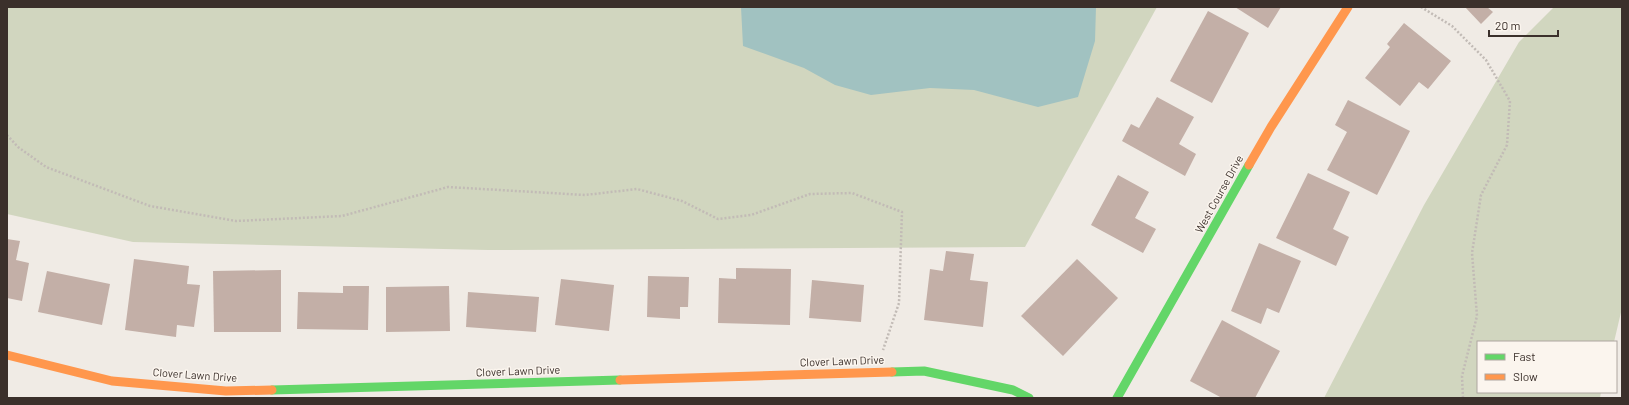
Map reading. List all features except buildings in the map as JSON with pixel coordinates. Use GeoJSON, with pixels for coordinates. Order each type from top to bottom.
{"type":"FeatureCollection","features":[{"type":"Feature","properties":{"kind":"street","name":"West Course Drive"},"geometry":{"type":"LineString","coordinates":[[1117,398],[1270,127],[1348,7]]}},
{"type":"Feature","properties":{"kind":"street","name":"Clover Lawn Drive"},"geometry":{"type":"LineString","coordinates":[[7,355],[112,381],[226,391],[924,371],[1013,390],[1029,398]]}},
{"type":"Feature","properties":{"kind":"path"},"geometry":{"type":"LineString","coordinates":[[1421,7],[1452,26],[1486,60],[1510,100],[1507,145],[1481,195],[1472,253],[1477,316],[1462,376],[1463,398]]}},
{"type":"Feature","properties":{"kind":"path"},"geometry":{"type":"LineString","coordinates":[[7,135],[18,147],[46,167],[53,170],[150,206],[236,221],[342,216],[448,187],[585,195],[636,189],[682,201],[718,219],[750,215],[810,194],[852,193],[902,212],[899,303],[875,372]]}},
{"type":"Feature","properties":{"kind":"green space"},"geometry":{"type":"Polygon","coordinates":[[[7,7],[1157,7],[1025,247],[488,250],[133,242],[7,214],[7,7]]]}},
{"type":"Feature","properties":{"kind":"green space"},"geometry":{"type":"Polygon","coordinates":[[[1554,7],[1622,7],[1622,308],[1614,341],[1477,341],[1477,393],[1601,393],[1600,398],[1324,398],[1424,205],[1519,42],[1554,7]]]}},
{"type":"Feature","properties":{"kind":"water"},"geometry":{"type":"Polygon","coordinates":[[[741,7],[1096,7],[1095,41],[1078,97],[1038,107],[974,90],[930,88],[871,95],[835,85],[804,68],[743,46],[741,7]]]}},
{"type":"Feature","properties":{"kind":"traffic: fast"},"geometry":{"type":"LineString","coordinates":[[1117,398],[1249,165]]}},
{"type":"Feature","properties":{"kind":"traffic: fast"},"geometry":{"type":"LineString","coordinates":[[892,372],[924,371],[1013,390],[1029,398]]}},
{"type":"Feature","properties":{"kind":"traffic: fast"},"geometry":{"type":"LineString","coordinates":[[272,390],[620,380]]}},
{"type":"Feature","properties":{"kind":"traffic: slow"},"geometry":{"type":"LineString","coordinates":[[1249,165],[1271,127],[1348,7]]}},
{"type":"Feature","properties":{"kind":"traffic: slow"},"geometry":{"type":"LineString","coordinates":[[7,355],[112,381],[226,391],[272,390]]}},
{"type":"Feature","properties":{"kind":"traffic: slow"},"geometry":{"type":"LineString","coordinates":[[620,380],[892,372]]}}]}
